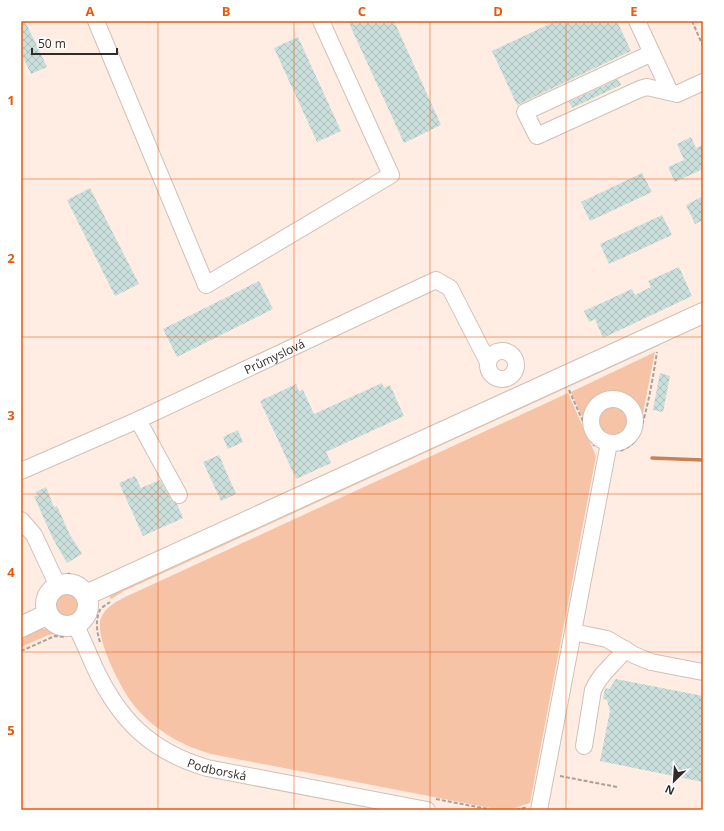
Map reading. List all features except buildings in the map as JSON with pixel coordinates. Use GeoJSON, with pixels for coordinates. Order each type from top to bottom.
{"type":"FeatureCollection","features":[{"type":"Feature","properties":{"kind":"main road"},"geometry":{"type":"LineString","coordinates":[[85,633],[83,619],[87,611],[88,602],[99,595],[703,313]]}},
{"type":"Feature","properties":{"kind":"main road"},"geometry":{"type":"LineString","coordinates":[[85,633],[69,625],[60,624],[52,619],[46,608],[47,599],[51,591],[62,579],[64,584],[73,584],[99,595]]}},
{"type":"Feature","properties":{"kind":"main road"},"geometry":{"type":"LineString","coordinates":[[21,627],[48,614]]}},
{"type":"Feature","properties":{"kind":"street"},"geometry":{"type":"LineString","coordinates":[[96,21],[206,285],[391,175],[321,21]]}},
{"type":"Feature","properties":{"kind":"street"},"geometry":{"type":"LineString","coordinates":[[637,21],[670,92]]}},
{"type":"Feature","properties":{"kind":"street"},"geometry":{"type":"LineString","coordinates":[[652,53],[525,112],[537,136],[640,89],[647,87],[678,94],[703,82]]}},
{"type":"Feature","properties":{"kind":"street","name":"Průmyslová"},"geometry":{"type":"LineString","coordinates":[[21,471],[138,420],[436,280],[450,288],[488,362]]}},
{"type":"Feature","properties":{"kind":"street"},"geometry":{"type":"LineString","coordinates":[[138,420],[179,495]]}},
{"type":"Feature","properties":{"kind":"street"},"geometry":{"type":"LineString","coordinates":[[539,810],[609,443]]}},
{"type":"Feature","properties":{"kind":"street"},"geometry":{"type":"LineString","coordinates":[[21,520],[34,536],[62,579]]}},
{"type":"Feature","properties":{"kind":"street"},"geometry":{"type":"LineString","coordinates":[[573,632],[606,639],[634,655],[651,662],[703,672]]}},
{"type":"Feature","properties":{"kind":"street","name":"Podborská"},"geometry":{"type":"LineString","coordinates":[[85,633],[94,667],[110,695],[129,722],[149,740],[170,754],[207,768],[430,804]]}},
{"type":"Feature","properties":{"kind":"street"},"geometry":{"type":"LineString","coordinates":[[584,746],[593,690],[603,673],[625,649]]}},
{"type":"Feature","properties":{"kind":"path"},"geometry":{"type":"LineString","coordinates":[[692,21],[703,46]]}},
{"type":"Feature","properties":{"kind":"path"},"geometry":{"type":"LineString","coordinates":[[62,579],[73,577],[81,580],[97,580],[99,595]]}},
{"type":"Feature","properties":{"kind":"path"},"geometry":{"type":"LineString","coordinates":[[21,651],[55,636],[65,637],[72,645],[85,633],[101,646]]}},
{"type":"Feature","properties":{"kind":"path"},"geometry":{"type":"LineString","coordinates":[[554,775],[617,787]]}},
{"type":"Feature","properties":{"kind":"path"},"geometry":{"type":"LineString","coordinates":[[430,804],[493,810]]}},
{"type":"Feature","properties":{"kind":"shaded area"},"geometry":{"type":"Polygon","coordinates":[[[658,340],[660,345],[124,591],[111,599],[109,597],[118,591],[658,340]]]}},
{"type":"Feature","properties":{"kind":"shaded area"},"geometry":{"type":"Polygon","coordinates":[[[655,352],[642,418],[637,406],[630,398],[620,394],[610,394],[600,397],[592,404],[588,414],[587,427],[571,392],[655,352]]]}},
{"type":"Feature","properties":{"kind":"shaded area"},"geometry":{"type":"Polygon","coordinates":[[[568,393],[596,456],[530,803],[508,810],[501,810],[211,754],[180,742],[168,735],[150,722],[128,697],[110,662],[101,637],[101,618],[105,611],[113,604],[123,598],[568,393]]]}},
{"type":"Feature","properties":{"kind":"shaded area"},"geometry":{"type":"Polygon","coordinates":[[[611,404],[617,404],[626,409],[630,415],[630,427],[626,433],[617,438],[611,438],[602,433],[597,424],[597,418],[602,409],[611,404]]]}},
{"type":"Feature","properties":{"kind":"shaded area"},"geometry":{"type":"Polygon","coordinates":[[[67,593],[77,596],[80,606],[77,616],[67,619],[57,616],[54,606],[57,596],[67,593]]]}},
{"type":"Feature","properties":{"kind":"shaded area"},"geometry":{"type":"Polygon","coordinates":[[[40,628],[54,630],[65,635],[48,635],[21,647],[21,635],[40,628]]]}},
{"type":"Feature","properties":{"kind":"waterway"},"geometry":{"type":"LineString","coordinates":[[652,458],[703,460]]}}]}
